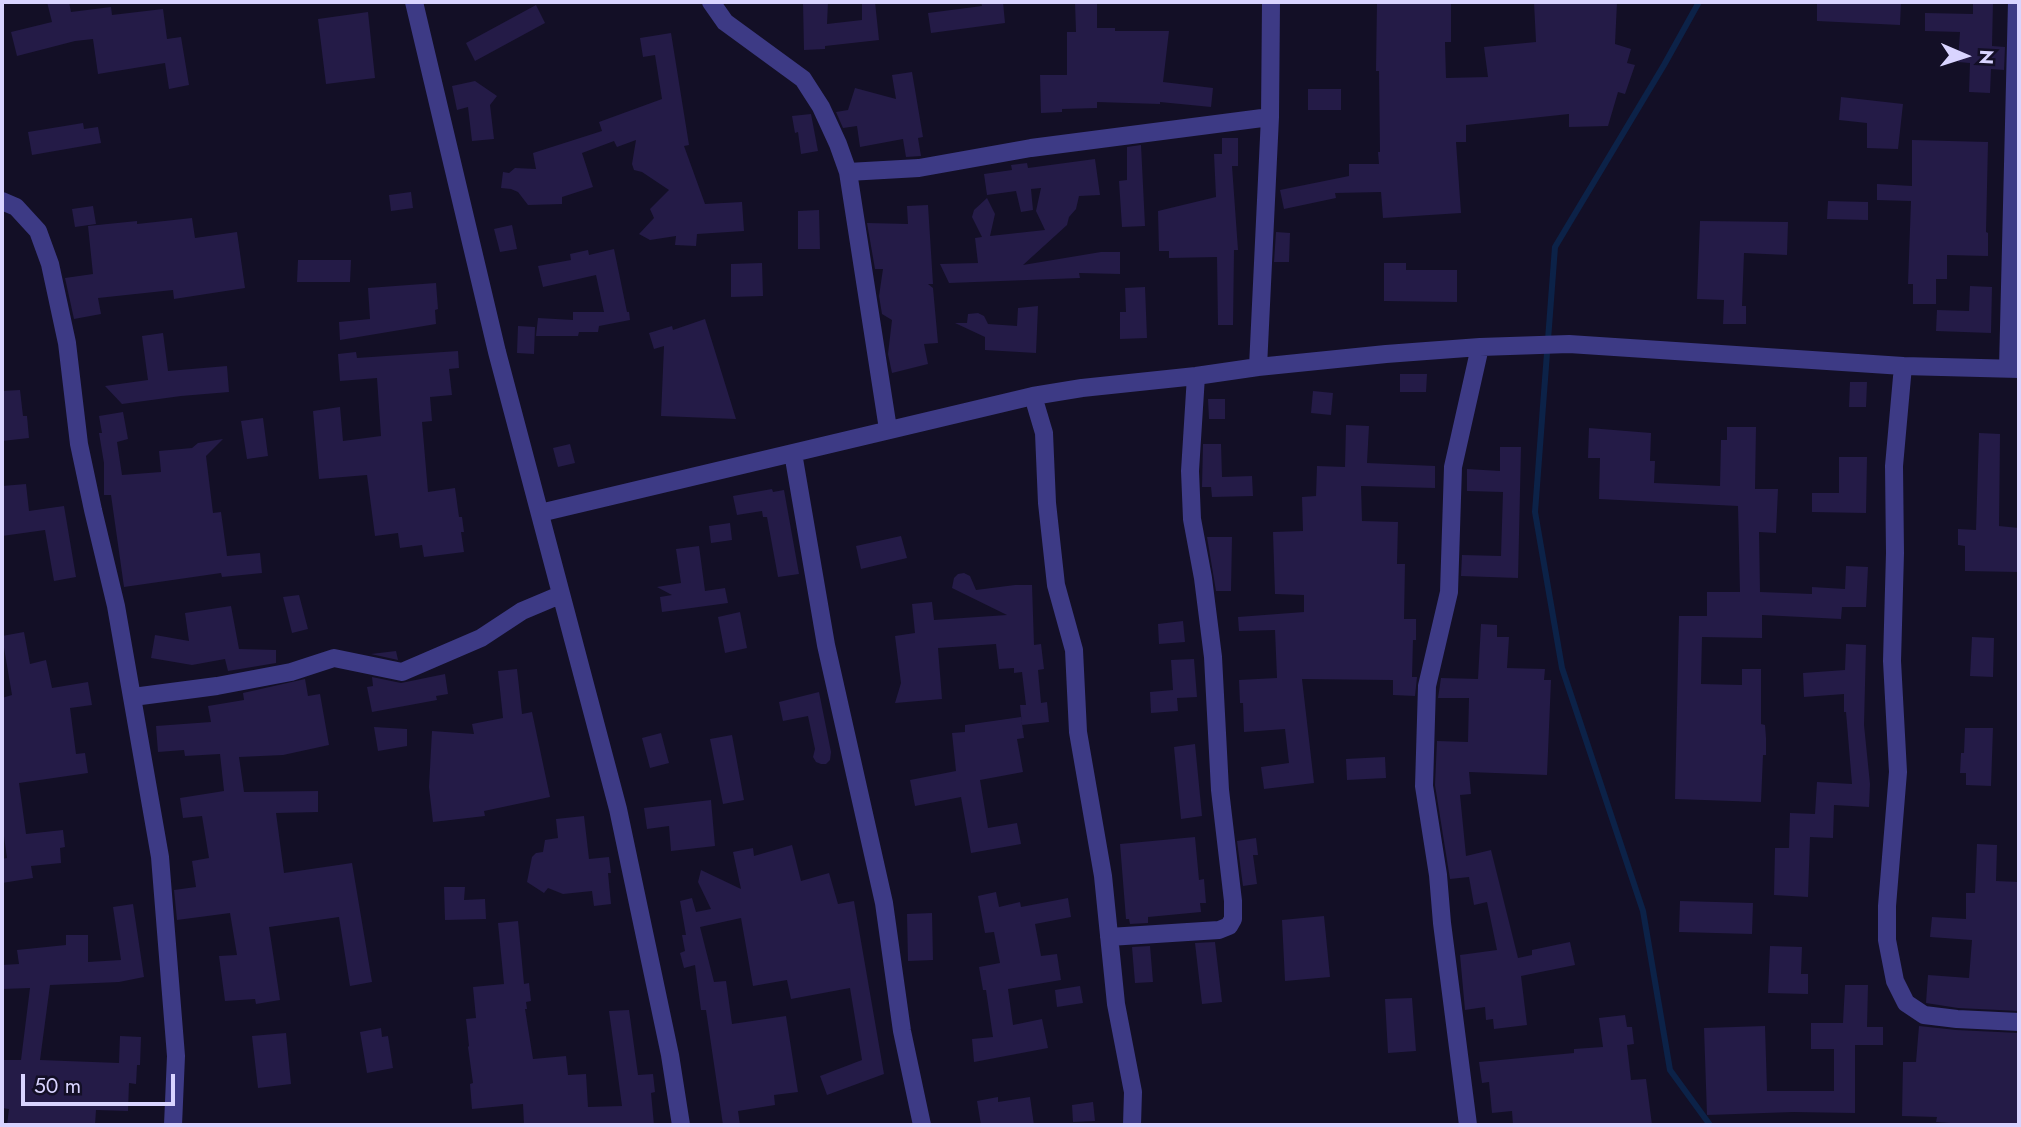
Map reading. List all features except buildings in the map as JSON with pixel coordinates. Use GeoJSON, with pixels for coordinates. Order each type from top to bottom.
{"type":"FeatureCollection","features":[{"type":"Feature","properties":{"kind":"street"},"geometry":{"type":"LineString","coordinates":[[414,2],[497,352],[618,809],[670,1055],[681,1125]]}},
{"type":"Feature","properties":{"kind":"street"},"geometry":{"type":"LineString","coordinates":[[711,2],[725,22],[803,79],[821,107],[848,172],[888,429]]}},
{"type":"Feature","properties":{"kind":"street"},"geometry":{"type":"LineString","coordinates":[[1258,367],[1270,117],[1271,2]]}},
{"type":"Feature","properties":{"kind":"street"},"geometry":{"type":"LineString","coordinates":[[540,513],[1032,396],[1258,367],[1480,346],[1569,344],[1903,366],[2014,368],[2017,2]]}},
{"type":"Feature","properties":{"kind":"street"},"geometry":{"type":"LineString","coordinates":[[848,172],[919,168],[1031,148],[1270,117]]}},
{"type":"Feature","properties":{"kind":"street"},"geometry":{"type":"LineString","coordinates":[[2,201],[16,207],[38,231],[50,264],[67,343],[79,444],[116,606],[133,697],[160,857],[176,1056],[173,1125]]}},
{"type":"Feature","properties":{"kind":"street"},"geometry":{"type":"LineString","coordinates":[[1468,1125],[1438,875],[1424,786],[1427,686],[1449,592],[1453,467],[1480,346]]}},
{"type":"Feature","properties":{"kind":"street"},"geometry":{"type":"LineString","coordinates":[[1903,366],[1894,466],[1892,661],[1898,772],[1887,906],[1887,940],[1895,981],[1906,1003],[1924,1015],[2019,1022]]}},
{"type":"Feature","properties":{"kind":"street"},"geometry":{"type":"LineString","coordinates":[[1109,937],[1219,930],[1229,926],[1233,919],[1220,790],[1213,657],[1192,519],[1190,471],[1196,376]]}},
{"type":"Feature","properties":{"kind":"street"},"geometry":{"type":"LineString","coordinates":[[1032,396],[1044,433],[1047,503],[1056,585],[1074,650],[1078,732],[1103,876],[1116,1004],[1133,1092],[1132,1125]]}},
{"type":"Feature","properties":{"kind":"street"},"geometry":{"type":"LineString","coordinates":[[793,453],[826,645],[884,903],[902,1031],[922,1125]]}},
{"type":"Feature","properties":{"kind":"street"},"geometry":{"type":"LineString","coordinates":[[133,697],[216,686],[291,672],[334,658],[402,672],[481,638],[522,611],[560,595]]}},
{"type":"Feature","properties":{"kind":"waterway"},"geometry":{"type":"LineString","coordinates":[[1699,2],[1555,247],[1535,512],[1562,668],[1643,911],[1670,1070],[1710,1125]]}}]}
